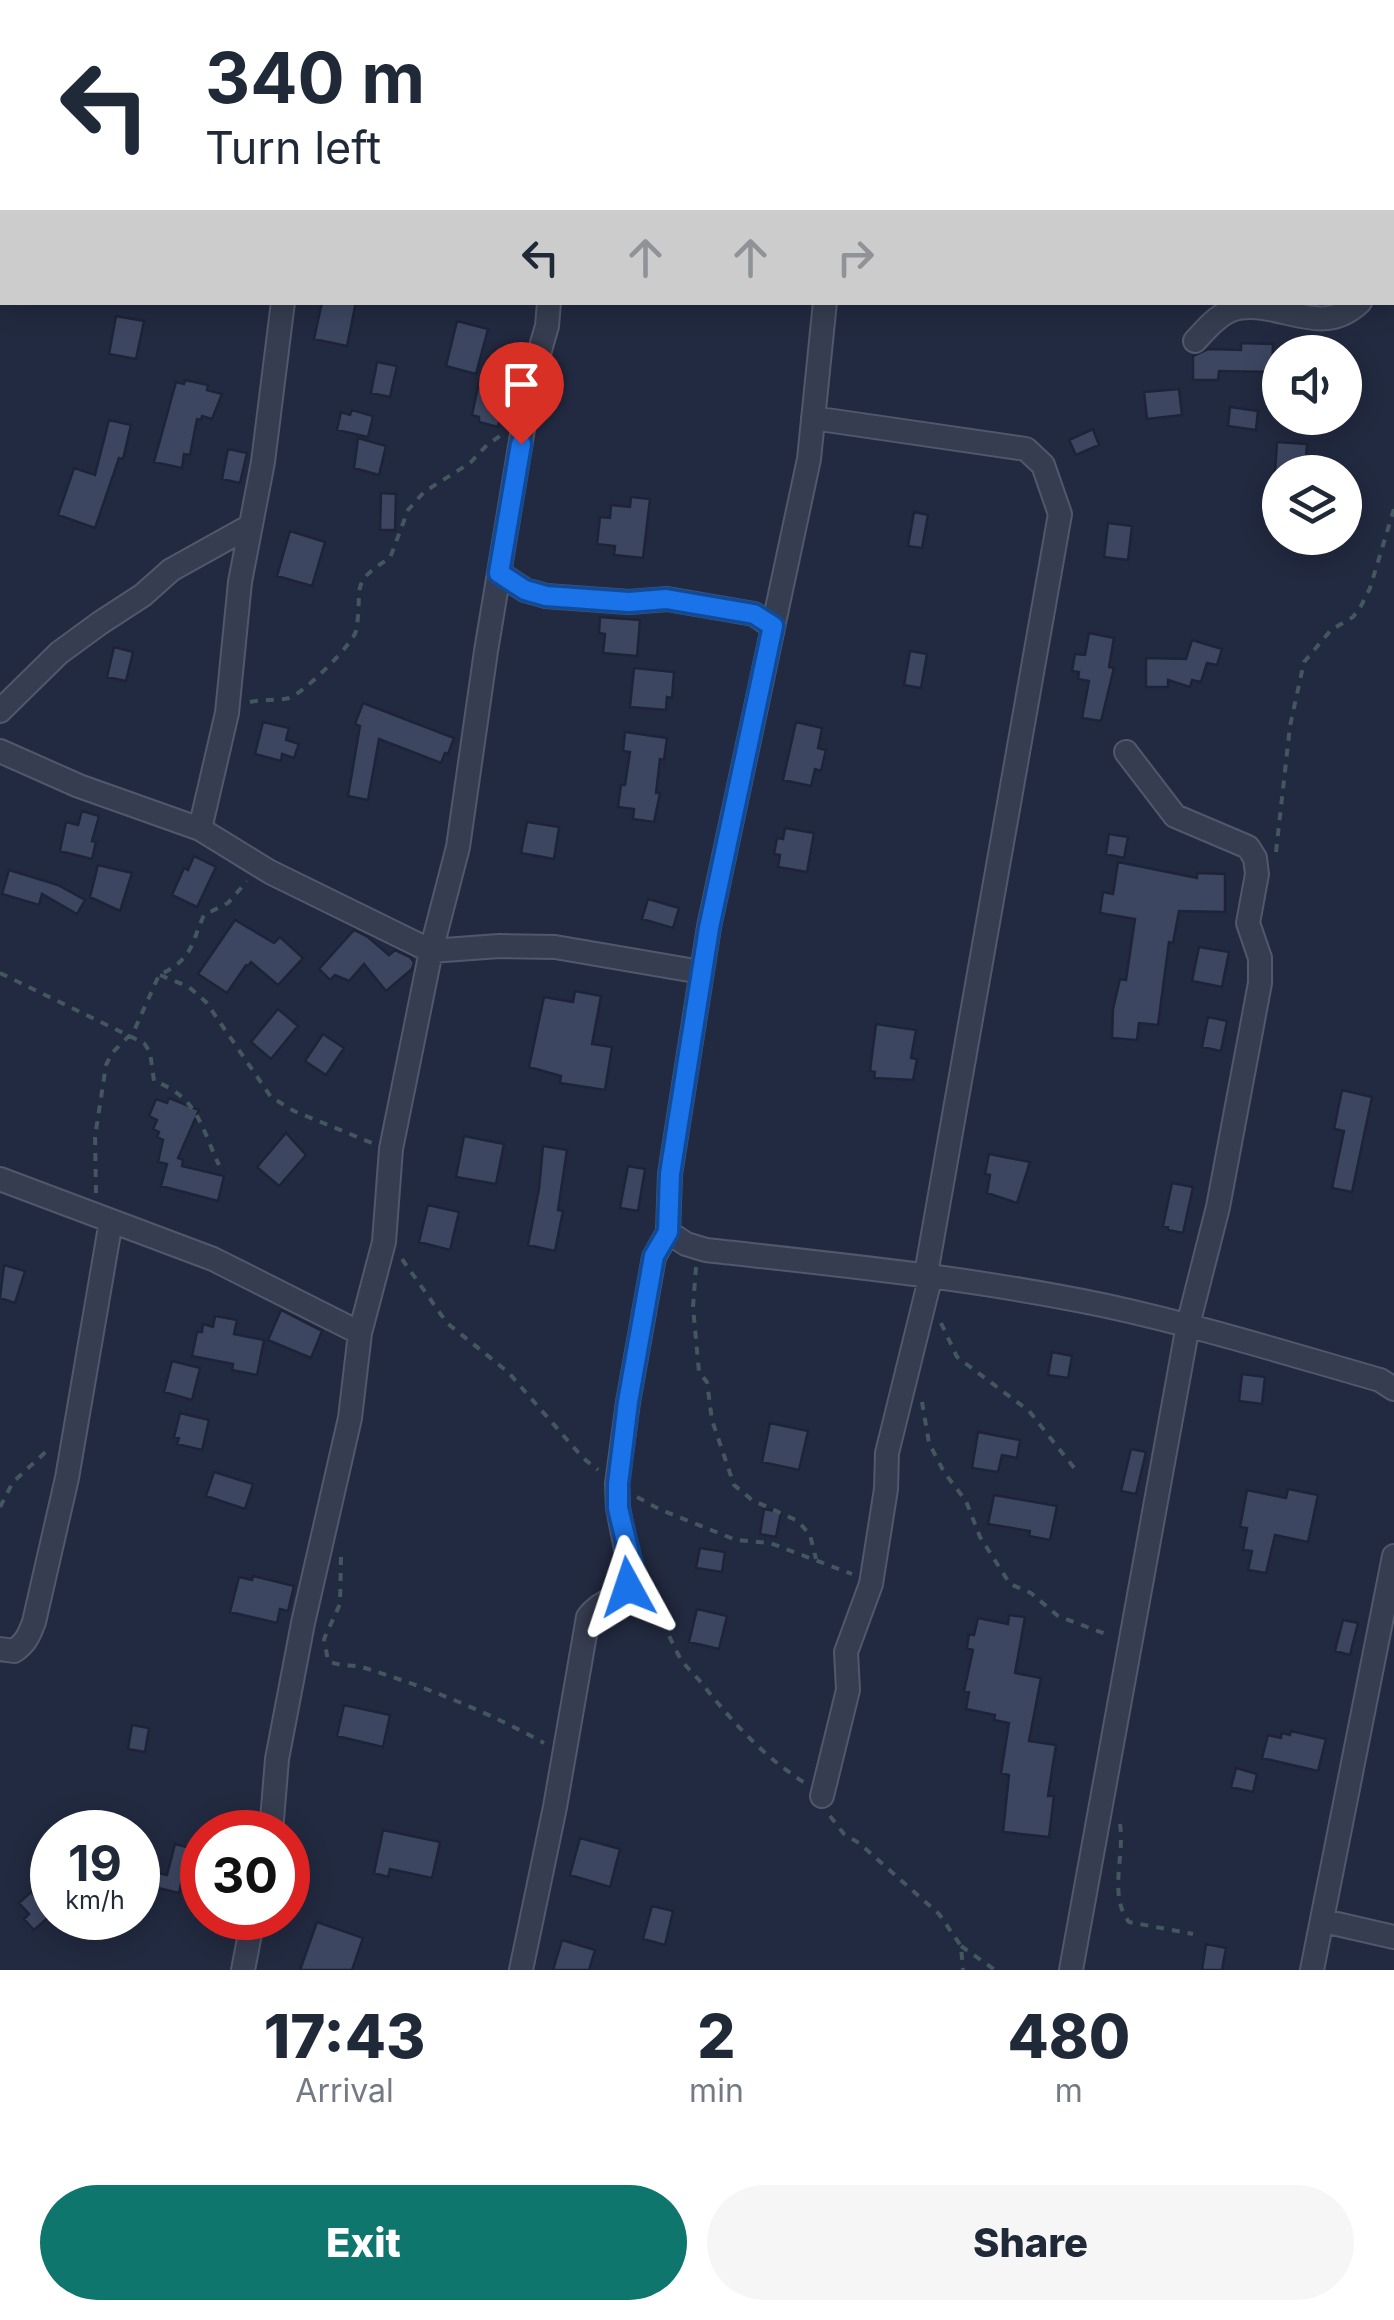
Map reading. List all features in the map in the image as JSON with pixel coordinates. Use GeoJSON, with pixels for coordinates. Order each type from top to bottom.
{"type":"FeatureCollection","features":[{"type":"Feature","properties":{"kind":"street"},"geometry":{"type":"LineString","coordinates":[[200,829],[228,713],[240,582],[263,462],[283,305]]}},
{"type":"Feature","properties":{"kind":"street"},"geometry":{"type":"LineString","coordinates":[[273,1810],[281,1739],[326,1512],[350,1418],[360,1334],[384,1242],[391,1149],[431,950],[458,847],[499,573],[548,305]]}},
{"type":"Feature","properties":{"kind":"street"},"geometry":{"type":"LineString","coordinates":[[521,1970],[588,1617],[596,1605],[622,1594],[632,1580],[618,1508],[627,1490],[628,1402],[654,1256],[668,1232],[670,1174],[702,972],[809,459],[825,305]]}},
{"type":"Feature","properties":{"kind":"street"},"geometry":{"type":"LineString","coordinates":[[1195,341],[1217,319],[1238,308],[1319,320],[1346,316],[1357,305]]}},
{"type":"Feature","properties":{"kind":"street"},"geometry":{"type":"LineString","coordinates":[[813,418],[1026,449],[1044,466],[1060,514],[928,1281],[887,1453],[872,1584],[846,1652],[848,1690],[822,1796]]}},
{"type":"Feature","properties":{"kind":"street"},"geometry":{"type":"LineString","coordinates":[[0,711],[58,654],[171,570],[250,526]]}},
{"type":"Feature","properties":{"kind":"street"},"geometry":{"type":"LineString","coordinates":[[499,573],[525,590],[546,596],[629,602],[666,599],[754,614],[773,626]]}},
{"type":"Feature","properties":{"kind":"street"},"geometry":{"type":"LineString","coordinates":[[0,751],[79,786],[200,829],[260,866],[431,950],[554,947],[702,972]]}},
{"type":"Feature","properties":{"kind":"street"},"geometry":{"type":"LineString","coordinates":[[1071,1970],[1188,1325],[1218,1207],[1260,983],[1260,958],[1248,922],[1257,874],[1248,847],[1175,816],[1126,752]]}},
{"type":"Feature","properties":{"kind":"street"},"geometry":{"type":"LineString","coordinates":[[0,1179],[214,1259],[360,1334]]}},
{"type":"Feature","properties":{"kind":"street"},"geometry":{"type":"LineString","coordinates":[[0,1649],[14,1651],[28,1638],[34,1622],[76,1426],[105,1219]]}},
{"type":"Feature","properties":{"kind":"street"},"geometry":{"type":"LineString","coordinates":[[668,1232],[697,1248],[1104,1306],[1188,1325],[1380,1380],[1394,1390]]}},
{"type":"Feature","properties":{"kind":"street"},"geometry":{"type":"LineString","coordinates":[[1312,1970],[1385,1657],[1394,1556]]}},
{"type":"Feature","properties":{"kind":"street"},"geometry":{"type":"LineString","coordinates":[[1324,1921],[1394,1937]]}},
{"type":"Feature","properties":{"kind":"street"},"geometry":{"type":"LineString","coordinates":[[243,1970],[249,1940]]}},
{"type":"Feature","properties":{"kind":"path"},"geometry":{"type":"LineString","coordinates":[[228,713],[253,700],[290,698],[305,690],[355,635],[360,581],[369,570],[390,558],[408,510],[424,492],[470,463],[486,444],[525,421]]}},
{"type":"Feature","properties":{"kind":"path"},"geometry":{"type":"LineString","coordinates":[[1257,874],[1270,864],[1278,848],[1290,726],[1304,662],[1331,630],[1353,617],[1360,606],[1370,588],[1394,509]]}},
{"type":"Feature","properties":{"kind":"path"},"geometry":{"type":"LineString","coordinates":[[105,1219],[94,1151],[112,1053],[130,1035],[159,975],[190,955],[204,915],[228,904],[260,866]]}},
{"type":"Feature","properties":{"kind":"path"},"geometry":{"type":"LineString","coordinates":[[0,973],[130,1035],[150,1052],[154,1080],[184,1096],[196,1112],[220,1165]]}},
{"type":"Feature","properties":{"kind":"path"},"geometry":{"type":"LineString","coordinates":[[159,975],[189,987],[206,1002],[272,1097],[339,1132],[391,1149]]}},
{"type":"Feature","properties":{"kind":"path"},"geometry":{"type":"LineString","coordinates":[[384,1242],[399,1254],[448,1323],[508,1372],[583,1458],[627,1490],[659,1509],[736,1540],[770,1544],[872,1584]]}},
{"type":"Feature","properties":{"kind":"path"},"geometry":{"type":"LineString","coordinates":[[697,1248],[693,1307],[699,1372],[707,1382],[712,1420],[734,1484],[752,1500],[798,1521],[810,1535],[816,1559]]}},
{"type":"Feature","properties":{"kind":"path"},"geometry":{"type":"LineString","coordinates":[[928,1281],[944,1336],[957,1357],[1029,1411],[1079,1474]]}},
{"type":"Feature","properties":{"kind":"path"},"geometry":{"type":"LineString","coordinates":[[908,1364],[922,1404],[929,1443],[1010,1584],[1031,1594],[1058,1616],[1132,1642]]}},
{"type":"Feature","properties":{"kind":"path"},"geometry":{"type":"LineString","coordinates":[[0,1507],[27,1466],[76,1426]]}},
{"type":"Feature","properties":{"kind":"path"},"geometry":{"type":"LineString","coordinates":[[340,1542],[340,1604],[324,1639],[328,1661],[361,1667],[502,1720],[563,1754]]}},
{"type":"Feature","properties":{"kind":"path"},"geometry":{"type":"LineString","coordinates":[[632,1580],[649,1599],[680,1659],[728,1717],[778,1766],[822,1796],[834,1824],[939,1914],[961,1946],[995,1970]]}},
{"type":"Feature","properties":{"kind":"path"},"geometry":{"type":"LineString","coordinates":[[1105,1792],[1118,1816],[1122,1841],[1118,1892],[1122,1914],[1129,1922],[1193,1934]]}},
{"type":"Feature","properties":{"kind":"path"},"geometry":{"type":"LineString","coordinates":[[961,1946],[963,1970]]}},
{"type":"Feature","properties":{"kind":"building"},"geometry":{"type":"Polygon","coordinates":[[[321,305],[355,305],[347,346],[314,339],[321,305]]]}},
{"type":"Feature","properties":{"kind":"building"},"geometry":{"type":"Polygon","coordinates":[[[116,316],[144,321],[136,359],[109,354],[116,316]]]}},
{"type":"Feature","properties":{"kind":"building"},"geometry":{"type":"Polygon","coordinates":[[[457,321],[488,329],[476,374],[446,366],[457,321]]]}},
{"type":"Feature","properties":{"kind":"building"},"geometry":{"type":"Polygon","coordinates":[[[1241,343],[1262,344],[1262,372],[1219,371],[1218,380],[1193,380],[1193,356],[1208,349],[1241,350],[1241,343]]]}},
{"type":"Feature","properties":{"kind":"building"},"geometry":{"type":"Polygon","coordinates":[[[377,362],[397,366],[390,397],[371,393],[377,362]]]}},
{"type":"Feature","properties":{"kind":"building"},"geometry":{"type":"Polygon","coordinates":[[[185,380],[208,385],[207,390],[222,394],[212,419],[197,419],[190,455],[184,454],[182,468],[154,462],[176,382],[184,384],[185,380]]]}},
{"type":"Feature","properties":{"kind":"building"},"geometry":{"type":"Polygon","coordinates":[[[479,382],[507,389],[498,427],[479,422],[479,417],[472,415],[479,382]]]}},
{"type":"Feature","properties":{"kind":"building"},"geometry":{"type":"Polygon","coordinates":[[[1179,389],[1182,415],[1147,419],[1144,392],[1179,389]]]}},
{"type":"Feature","properties":{"kind":"building"},"geometry":{"type":"Polygon","coordinates":[[[1230,407],[1258,411],[1256,430],[1228,426],[1230,407]]]}},
{"type":"Feature","properties":{"kind":"building"},"geometry":{"type":"Polygon","coordinates":[[[352,410],[373,416],[368,437],[337,430],[341,412],[350,415],[352,410]]]}},
{"type":"Feature","properties":{"kind":"building"},"geometry":{"type":"Polygon","coordinates":[[[109,420],[131,425],[123,459],[119,458],[95,528],[58,515],[74,468],[95,475],[109,420]]]}},
{"type":"Feature","properties":{"kind":"building"},"geometry":{"type":"Polygon","coordinates":[[[1093,429],[1099,445],[1076,455],[1069,440],[1093,429]]]}},
{"type":"Feature","properties":{"kind":"building"},"geometry":{"type":"Polygon","coordinates":[[[358,438],[386,446],[379,475],[354,468],[358,438]]]}},
{"type":"Feature","properties":{"kind":"building"},"geometry":{"type":"Polygon","coordinates":[[[1277,442],[1307,444],[1306,455],[1276,455],[1277,442]]]}},
{"type":"Feature","properties":{"kind":"building"},"geometry":{"type":"Polygon","coordinates":[[[228,449],[247,453],[240,483],[222,479],[228,449]]]}},
{"type":"Feature","properties":{"kind":"building"},"geometry":{"type":"Polygon","coordinates":[[[381,493],[396,494],[395,530],[380,530],[381,493]]]}},
{"type":"Feature","properties":{"kind":"building"},"geometry":{"type":"Polygon","coordinates":[[[631,497],[650,499],[643,558],[614,555],[615,546],[597,544],[600,517],[610,518],[611,505],[630,507],[631,497]]]}},
{"type":"Feature","properties":{"kind":"building"},"geometry":{"type":"Polygon","coordinates":[[[914,512],[928,515],[922,548],[908,546],[914,512]]]}},
{"type":"Feature","properties":{"kind":"building"},"geometry":{"type":"Polygon","coordinates":[[[1108,523],[1132,526],[1128,560],[1104,557],[1108,523]]]}},
{"type":"Feature","properties":{"kind":"building"},"geometry":{"type":"Polygon","coordinates":[[[290,531],[325,542],[312,586],[277,576],[290,531]]]}},
{"type":"Feature","properties":{"kind":"building"},"geometry":{"type":"Polygon","coordinates":[[[600,617],[640,620],[637,656],[603,653],[605,634],[599,633],[600,617]]]}},
{"type":"Feature","properties":{"kind":"building"},"geometry":{"type":"Polygon","coordinates":[[[1089,633],[1114,638],[1109,667],[1114,668],[1101,721],[1082,718],[1089,681],[1078,679],[1079,672],[1072,671],[1075,654],[1085,655],[1089,633]]]}},
{"type":"Feature","properties":{"kind":"building"},"geometry":{"type":"Polygon","coordinates":[[[1192,640],[1222,649],[1217,665],[1207,663],[1201,682],[1192,680],[1190,687],[1168,680],[1168,687],[1146,687],[1146,658],[1186,659],[1192,640]]]}},
{"type":"Feature","properties":{"kind":"building"},"geometry":{"type":"Polygon","coordinates":[[[114,647],[133,652],[126,681],[107,677],[114,647]]]}},
{"type":"Feature","properties":{"kind":"building"},"geometry":{"type":"Polygon","coordinates":[[[910,651],[927,654],[921,688],[904,685],[910,651]]]}},
{"type":"Feature","properties":{"kind":"building"},"geometry":{"type":"Polygon","coordinates":[[[634,668],[674,672],[672,698],[667,697],[666,710],[630,707],[634,668]]]}},
{"type":"Feature","properties":{"kind":"building"},"geometry":{"type":"Polygon","coordinates":[[[363,703],[454,738],[448,754],[441,763],[379,739],[368,800],[348,796],[360,726],[355,724],[363,703]]]}},
{"type":"Feature","properties":{"kind":"building"},"geometry":{"type":"Polygon","coordinates":[[[263,722],[289,728],[286,740],[299,744],[294,758],[282,754],[281,761],[255,754],[263,722]]]}},
{"type":"Feature","properties":{"kind":"building"},"geometry":{"type":"Polygon","coordinates":[[[796,722],[822,728],[818,748],[826,750],[821,771],[815,769],[811,786],[783,780],[796,722]]]}},
{"type":"Feature","properties":{"kind":"building"},"geometry":{"type":"Polygon","coordinates":[[[625,732],[667,738],[664,760],[660,759],[656,793],[660,793],[654,822],[633,819],[634,809],[618,807],[630,752],[623,751],[625,732]]]}},
{"type":"Feature","properties":{"kind":"building"},"geometry":{"type":"Polygon","coordinates":[[[82,811],[99,816],[92,859],[60,851],[66,822],[78,825],[82,811]]]}},
{"type":"Feature","properties":{"kind":"building"},"geometry":{"type":"Polygon","coordinates":[[[527,822],[559,827],[554,859],[521,853],[527,822]]]}},
{"type":"Feature","properties":{"kind":"building"},"geometry":{"type":"Polygon","coordinates":[[[785,828],[814,833],[807,872],[778,867],[780,855],[774,854],[777,838],[783,839],[785,828]]]}},
{"type":"Feature","properties":{"kind":"building"},"geometry":{"type":"Polygon","coordinates":[[[1109,834],[1128,837],[1124,858],[1106,854],[1109,834]]]}},
{"type":"Feature","properties":{"kind":"building"},"geometry":{"type":"Polygon","coordinates":[[[194,856],[216,867],[197,907],[172,895],[194,856]]]}},
{"type":"Feature","properties":{"kind":"building"},"geometry":{"type":"Polygon","coordinates":[[[1118,862],[1197,878],[1197,873],[1225,874],[1225,912],[1179,911],[1173,943],[1169,942],[1158,1025],[1139,1023],[1137,1040],[1112,1038],[1113,1009],[1120,979],[1126,980],[1135,919],[1100,913],[1103,892],[1113,894],[1118,862]]]}},
{"type":"Feature","properties":{"kind":"building"},"geometry":{"type":"Polygon","coordinates":[[[98,865],[132,873],[120,911],[90,897],[98,865]]]}},
{"type":"Feature","properties":{"kind":"building"},"geometry":{"type":"Polygon","coordinates":[[[9,870],[58,885],[85,900],[77,914],[42,894],[39,905],[2,894],[9,870]]]}},
{"type":"Feature","properties":{"kind":"building"},"geometry":{"type":"Polygon","coordinates":[[[648,899],[679,908],[673,928],[642,919],[648,899]]]}},
{"type":"Feature","properties":{"kind":"building"},"geometry":{"type":"Polygon","coordinates":[[[235,920],[274,943],[280,937],[303,958],[278,985],[251,962],[227,993],[198,974],[235,920]]]}},
{"type":"Feature","properties":{"kind":"building"},"geometry":{"type":"Polygon","coordinates":[[[354,930],[389,955],[395,950],[410,957],[414,962],[412,969],[386,991],[364,964],[349,981],[335,975],[330,980],[319,969],[354,930]]]}},
{"type":"Feature","properties":{"kind":"building"},"geometry":{"type":"Polygon","coordinates":[[[1199,947],[1229,952],[1222,987],[1192,981],[1199,947]]]}},
{"type":"Feature","properties":{"kind":"building"},"geometry":{"type":"Polygon","coordinates":[[[575,991],[601,996],[592,1044],[612,1047],[605,1090],[560,1083],[561,1076],[529,1067],[544,997],[573,1002],[575,991]]]}},
{"type":"Feature","properties":{"kind":"building"},"geometry":{"type":"Polygon","coordinates":[[[278,1009],[298,1026],[271,1059],[251,1042],[278,1009]]]}},
{"type":"Feature","properties":{"kind":"building"},"geometry":{"type":"Polygon","coordinates":[[[1208,1017],[1227,1021],[1221,1051],[1202,1047],[1208,1017]]]}},
{"type":"Feature","properties":{"kind":"building"},"geometry":{"type":"Polygon","coordinates":[[[876,1024],[916,1030],[911,1058],[917,1059],[913,1080],[874,1078],[875,1072],[870,1071],[876,1024]]]}},
{"type":"Feature","properties":{"kind":"building"},"geometry":{"type":"Polygon","coordinates":[[[323,1034],[344,1048],[326,1075],[305,1061],[323,1034]]]}},
{"type":"Feature","properties":{"kind":"building"},"geometry":{"type":"Polygon","coordinates":[[[1342,1090],[1372,1097],[1352,1192],[1332,1188],[1344,1131],[1334,1129],[1342,1090]]]}},
{"type":"Feature","properties":{"kind":"building"},"geometry":{"type":"Polygon","coordinates":[[[169,1098],[199,1110],[178,1158],[183,1160],[182,1166],[224,1176],[218,1201],[161,1186],[167,1164],[158,1162],[163,1140],[153,1129],[157,1120],[149,1116],[156,1099],[167,1103],[169,1098]]]}},
{"type":"Feature","properties":{"kind":"building"},"geometry":{"type":"Polygon","coordinates":[[[286,1133],[306,1155],[279,1186],[257,1167],[286,1133]]]}},
{"type":"Feature","properties":{"kind":"building"},"geometry":{"type":"Polygon","coordinates":[[[464,1136],[504,1144],[496,1184],[456,1177],[464,1136]]]}},
{"type":"Feature","properties":{"kind":"building"},"geometry":{"type":"Polygon","coordinates":[[[543,1146],[567,1150],[558,1210],[563,1211],[555,1251],[528,1245],[543,1146]]]}},
{"type":"Feature","properties":{"kind":"building"},"geometry":{"type":"Polygon","coordinates":[[[989,1154],[1030,1162],[1017,1203],[987,1193],[989,1154]]]}},
{"type":"Feature","properties":{"kind":"building"},"geometry":{"type":"Polygon","coordinates":[[[628,1166],[645,1169],[638,1211],[620,1208],[628,1166]]]}},
{"type":"Feature","properties":{"kind":"building"},"geometry":{"type":"Polygon","coordinates":[[[1172,1183],[1193,1187],[1183,1233],[1163,1226],[1172,1183]]]}},
{"type":"Feature","properties":{"kind":"building"},"geometry":{"type":"Polygon","coordinates":[[[428,1205],[459,1212],[450,1250],[419,1242],[428,1205]]]}},
{"type":"Feature","properties":{"kind":"building"},"geometry":{"type":"Polygon","coordinates":[[[4,1265],[25,1271],[15,1303],[0,1298],[4,1265]]]}},
{"type":"Feature","properties":{"kind":"building"},"geometry":{"type":"Polygon","coordinates":[[[281,1310],[322,1331],[311,1358],[268,1340],[281,1310]]]}},
{"type":"Feature","properties":{"kind":"building"},"geometry":{"type":"Polygon","coordinates":[[[215,1316],[237,1320],[234,1334],[264,1340],[257,1375],[232,1370],[233,1364],[192,1356],[197,1332],[202,1332],[203,1324],[213,1327],[215,1316]]]}},
{"type":"Feature","properties":{"kind":"building"},"geometry":{"type":"Polygon","coordinates":[[[1052,1352],[1072,1356],[1068,1378],[1048,1375],[1052,1352]]]}},
{"type":"Feature","properties":{"kind":"building"},"geometry":{"type":"Polygon","coordinates":[[[172,1361],[200,1368],[192,1400],[164,1392],[172,1361]]]}},
{"type":"Feature","properties":{"kind":"building"},"geometry":{"type":"Polygon","coordinates":[[[1242,1374],[1265,1377],[1262,1404],[1239,1401],[1242,1374]]]}},
{"type":"Feature","properties":{"kind":"building"},"geometry":{"type":"Polygon","coordinates":[[[180,1413],[209,1420],[202,1450],[177,1444],[179,1438],[174,1437],[180,1413]]]}},
{"type":"Feature","properties":{"kind":"building"},"geometry":{"type":"Polygon","coordinates":[[[770,1423],[808,1431],[799,1470],[762,1462],[770,1423]]]}},
{"type":"Feature","properties":{"kind":"building"},"geometry":{"type":"Polygon","coordinates":[[[978,1432],[1020,1440],[1017,1458],[1002,1455],[998,1472],[972,1468],[978,1432]]]}},
{"type":"Feature","properties":{"kind":"building"},"geometry":{"type":"Polygon","coordinates":[[[1131,1449],[1146,1452],[1136,1494],[1121,1491],[1131,1449]]]}},
{"type":"Feature","properties":{"kind":"building"},"geometry":{"type":"Polygon","coordinates":[[[214,1472],[253,1484],[245,1509],[206,1496],[214,1472]]]}},
{"type":"Feature","properties":{"kind":"building"},"geometry":{"type":"Polygon","coordinates":[[[1288,1489],[1318,1495],[1308,1542],[1275,1535],[1266,1573],[1248,1570],[1252,1551],[1243,1550],[1247,1528],[1240,1527],[1247,1490],[1286,1498],[1288,1489]]]}},
{"type":"Feature","properties":{"kind":"building"},"geometry":{"type":"Polygon","coordinates":[[[994,1495],[1057,1506],[1050,1540],[1029,1536],[1030,1531],[988,1524],[994,1495]]]}},
{"type":"Feature","properties":{"kind":"building"},"geometry":{"type":"Polygon","coordinates":[[[764,1509],[781,1512],[776,1537],[760,1534],[764,1509]]]}},
{"type":"Feature","properties":{"kind":"building"},"geometry":{"type":"Polygon","coordinates":[[[700,1548],[725,1552],[722,1572],[696,1568],[700,1548]]]}},
{"type":"Feature","properties":{"kind":"building"},"geometry":{"type":"Polygon","coordinates":[[[253,1576],[294,1586],[288,1611],[280,1609],[277,1623],[230,1612],[239,1577],[252,1580],[253,1576]]]}},
{"type":"Feature","properties":{"kind":"building"},"geometry":{"type":"Polygon","coordinates":[[[697,1609],[727,1616],[719,1649],[689,1642],[697,1609]]]}},
{"type":"Feature","properties":{"kind":"building"},"geometry":{"type":"Polygon","coordinates":[[[1009,1615],[1025,1617],[1015,1673],[1041,1678],[1029,1741],[1056,1745],[1048,1796],[1054,1796],[1049,1837],[1003,1832],[1009,1775],[1001,1773],[1009,1723],[994,1720],[995,1715],[966,1709],[969,1692],[964,1691],[973,1650],[967,1648],[969,1634],[974,1635],[978,1618],[1008,1624],[1009,1615]]]}},
{"type":"Feature","properties":{"kind":"building"},"geometry":{"type":"Polygon","coordinates":[[[1343,1620],[1358,1623],[1350,1655],[1335,1651],[1343,1620]]]}},
{"type":"Feature","properties":{"kind":"building"},"geometry":{"type":"Polygon","coordinates":[[[344,1705],[390,1715],[383,1747],[337,1736],[344,1705]]]}},
{"type":"Feature","properties":{"kind":"building"},"geometry":{"type":"Polygon","coordinates":[[[132,1725],[149,1728],[145,1752],[128,1749],[132,1725]]]}},
{"type":"Feature","properties":{"kind":"building"},"geometry":{"type":"Polygon","coordinates":[[[1291,1731],[1326,1739],[1318,1771],[1262,1758],[1268,1735],[1281,1738],[1282,1733],[1290,1735],[1291,1731]]]}},
{"type":"Feature","properties":{"kind":"building"},"geometry":{"type":"Polygon","coordinates":[[[1236,1768],[1257,1774],[1253,1792],[1231,1787],[1236,1768]]]}},
{"type":"Feature","properties":{"kind":"building"},"geometry":{"type":"Polygon","coordinates":[[[383,1830],[440,1842],[432,1878],[390,1869],[388,1877],[374,1873],[383,1830]]]}},
{"type":"Feature","properties":{"kind":"building"},"geometry":{"type":"Polygon","coordinates":[[[580,1838],[620,1849],[610,1887],[570,1875],[580,1838]]]}},
{"type":"Feature","properties":{"kind":"building"},"geometry":{"type":"Polygon","coordinates":[[[175,1844],[180,1845],[179,1893],[160,1888],[160,1873],[167,1875],[175,1844]]]}},
{"type":"Feature","properties":{"kind":"building"},"geometry":{"type":"Polygon","coordinates":[[[30,1893],[30,1926],[24,1919],[29,1914],[19,1903],[30,1893]]]}},
{"type":"Feature","properties":{"kind":"building"},"geometry":{"type":"Polygon","coordinates":[[[652,1906],[673,1911],[665,1945],[643,1939],[652,1906]]]}},
{"type":"Feature","properties":{"kind":"building"},"geometry":{"type":"Polygon","coordinates":[[[317,1922],[363,1938],[352,1970],[300,1970],[317,1922]]]}},
{"type":"Feature","properties":{"kind":"building"},"geometry":{"type":"Polygon","coordinates":[[[562,1940],[595,1950],[589,1970],[553,1970],[562,1940]]]}},
{"type":"Feature","properties":{"kind":"building"},"geometry":{"type":"Polygon","coordinates":[[[1206,1944],[1226,1948],[1222,1970],[1202,1970],[1206,1944]]]}},
{"type":"Feature","properties":{"kind":"route"},"geometry":{"type":"LineString","coordinates":[[521,444],[499,573],[517,586],[546,596],[629,602],[666,599],[754,614],[773,626],[709,928],[670,1174],[668,1232],[654,1256],[628,1402],[618,1508],[632,1566],[628,1587]]}}]}
